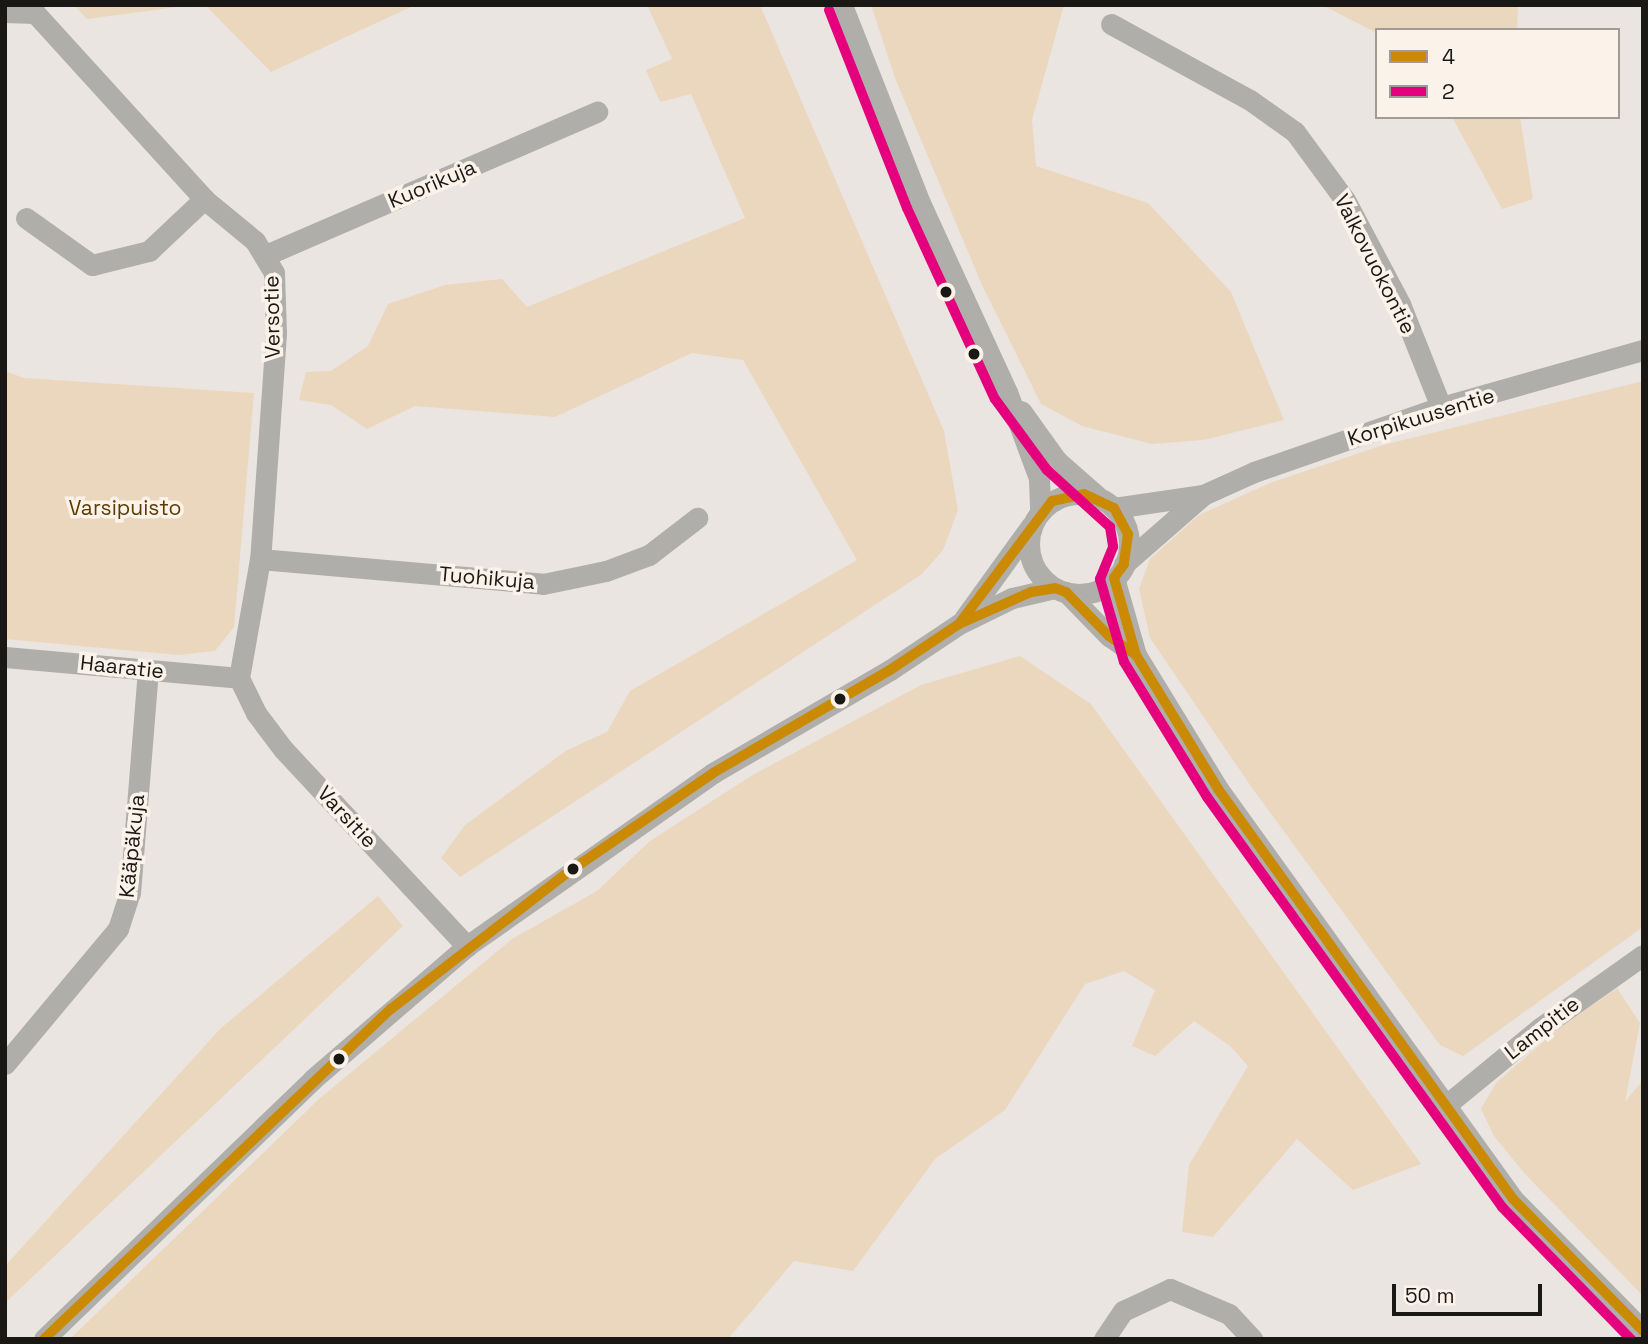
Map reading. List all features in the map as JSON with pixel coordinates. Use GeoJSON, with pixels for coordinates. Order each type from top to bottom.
{"type":"FeatureCollection","features":[{"type":"Feature","properties":{"kind":"street"},"geometry":{"type":"LineString","coordinates":[[842,5],[920,203],[1007,392],[1039,478],[1036,518],[1029,553],[1043,579],[1060,590],[1109,636],[1136,655]]}},
{"type":"Feature","properties":{"kind":"street"},"geometry":{"type":"LineString","coordinates":[[5,12],[33,9]]}},
{"type":"Feature","properties":{"kind":"street","name":"Versotie"},"geometry":{"type":"LineString","coordinates":[[33,9],[204,199],[266,254],[274,273],[276,333],[260,559],[239,678]]}},
{"type":"Feature","properties":{"kind":"street","name":"Valkovuokontie"},"geometry":{"type":"LineString","coordinates":[[1111,24],[1250,100],[1295,132],[1345,200],[1400,304],[1441,407]]}},
{"type":"Feature","properties":{"kind":"street","name":"Kuorikuja"},"geometry":{"type":"LineString","coordinates":[[266,254],[597,113]]}},
{"type":"Feature","properties":{"kind":"street"},"geometry":{"type":"LineString","coordinates":[[26,218],[92,265],[149,251],[204,199]]}},
{"type":"Feature","properties":{"kind":"street","name":"Korpikuusentie"},"geometry":{"type":"LineString","coordinates":[[1119,571],[1203,495],[1254,472],[1441,407],[1643,350]]}},
{"type":"Feature","properties":{"kind":"street"},"geometry":{"type":"LineString","coordinates":[[1007,392],[1057,460],[1107,503],[1128,534],[1119,571],[1136,655],[1218,789],[1513,1199],[1643,1331]]}},
{"type":"Feature","properties":{"kind":"street"},"geometry":{"type":"LineString","coordinates":[[960,624],[1036,518],[1068,495],[1107,503]]}},
{"type":"Feature","properties":{"kind":"street","name":"Korpikuusentie"},"geometry":{"type":"LineString","coordinates":[[1107,503],[1203,495]]}},
{"type":"Feature","properties":{"kind":"street","name":"Tuohikuja"},"geometry":{"type":"LineString","coordinates":[[260,559],[543,584],[606,571],[649,555],[698,518]]}},
{"type":"Feature","properties":{"kind":"street"},"geometry":{"type":"LineString","coordinates":[[44,1339],[313,1079],[467,946],[652,812],[960,624],[1012,598],[1060,590],[1092,592],[1119,571]]}},
{"type":"Feature","properties":{"kind":"street","name":"Haaratie"},"geometry":{"type":"LineString","coordinates":[[5,657],[239,678]]}},
{"type":"Feature","properties":{"kind":"street","name":"Kääpäkuja"},"geometry":{"type":"LineString","coordinates":[[5,1064],[118,929],[130,894],[148,670]]}},
{"type":"Feature","properties":{"kind":"street","name":"Varsitie"},"geometry":{"type":"LineString","coordinates":[[239,678],[256,713],[283,749],[467,946]]}},
{"type":"Feature","properties":{"kind":"street","name":"Lampitie"},"geometry":{"type":"LineString","coordinates":[[1445,1106],[1540,1028],[1643,954]]}},
{"type":"Feature","properties":{"kind":"street"},"geometry":{"type":"LineString","coordinates":[[1104,1339],[1124,1311],[1170,1289],[1229,1314],[1252,1339]]}},
{"type":"Feature","properties":{"kind":"green space"},"geometry":{"type":"Polygon","coordinates":[[[74,5],[192,5],[87,19],[74,5]]]}},
{"type":"Feature","properties":{"kind":"green space"},"geometry":{"type":"Polygon","coordinates":[[[205,5],[415,5],[271,72],[205,5]]]}},
{"type":"Feature","properties":{"kind":"green space"},"geometry":{"type":"Polygon","coordinates":[[[647,5],[760,5],[944,431],[958,510],[943,550],[922,574],[460,877],[441,858],[465,825],[567,750],[607,732],[630,691],[857,560],[743,360],[692,353],[555,417],[415,406],[367,429],[331,405],[299,400],[306,372],[331,371],[368,346],[388,304],[445,285],[502,279],[527,307],[745,218],[691,94],[660,102],[646,70],[672,59],[647,5]]]}},
{"type":"Feature","properties":{"kind":"green space"},"geometry":{"type":"Polygon","coordinates":[[[871,5],[1064,5],[1032,120],[1036,166],[1148,203],[1231,292],[1284,420],[1203,440],[1152,444],[1082,426],[1041,404],[982,285],[895,78],[871,5]]]}},
{"type":"Feature","properties":{"kind":"green space"},"geometry":{"type":"Polygon","coordinates":[[[1322,5],[1518,5],[1517,28],[1375,28],[1375,32],[1322,5]]]}},
{"type":"Feature","properties":{"kind":"green space"},"geometry":{"type":"Polygon","coordinates":[[[1453,119],[1520,119],[1533,199],[1502,209],[1453,119]]]}},
{"type":"Feature","properties":{"kind":"green space","name":"Varsipuisto"},"geometry":{"type":"Polygon","coordinates":[[[5,371],[24,378],[254,393],[234,627],[215,651],[178,655],[5,639],[5,371]]]}},
{"type":"Feature","properties":{"kind":"green space"},"geometry":{"type":"Polygon","coordinates":[[[1643,381],[1643,927],[1463,1056],[1440,1045],[1250,785],[1150,638],[1139,589],[1150,559],[1199,515],[1270,483],[1383,445],[1643,381]]]}},
{"type":"Feature","properties":{"kind":"green space"},"geometry":{"type":"Polygon","coordinates":[[[1020,656],[1091,704],[1421,1164],[1353,1190],[1297,1139],[1213,1237],[1182,1232],[1189,1165],[1248,1066],[1230,1046],[1194,1021],[1155,1056],[1132,1046],[1155,990],[1124,971],[1085,984],[1005,1110],[935,1159],[853,1271],[794,1261],[728,1339],[70,1339],[319,1099],[512,939],[597,891],[650,841],[751,776],[921,685],[1020,656]]]}},
{"type":"Feature","properties":{"kind":"green space"},"geometry":{"type":"Polygon","coordinates":[[[378,896],[403,926],[5,1303],[5,1266],[220,1029],[378,896]]]}},
{"type":"Feature","properties":{"kind":"green space"},"geometry":{"type":"Polygon","coordinates":[[[1617,988],[1640,1023],[1625,1102],[1643,1080],[1643,1296],[1525,1174],[1494,1136],[1481,1109],[1496,1083],[1558,1029],[1617,988]]]}},
{"type":"Feature","properties":{"kind":"transit line","name":"2"},"geometry":{"type":"LineString","coordinates":[[829,10],[907,208],[995,399],[1047,470],[1110,527],[1113,547],[1100,579],[1124,662],[1207,797],[1502,1207],[1631,1339]]}},
{"type":"Feature","properties":{"kind":"transit line","name":"4"},"geometry":{"type":"LineString","coordinates":[[959,624],[1052,501],[1084,494],[1114,508],[1128,534],[1124,564],[1114,578],[1136,655],[1218,789],[1513,1199],[1643,1331]]}},
{"type":"Feature","properties":{"kind":"transit line","name":"4"},"geometry":{"type":"LineString","coordinates":[[44,1339],[391,1009],[567,873],[713,773],[890,670],[959,624],[1031,592],[1055,588],[1066,592],[1109,636],[1136,655]]}}]}
